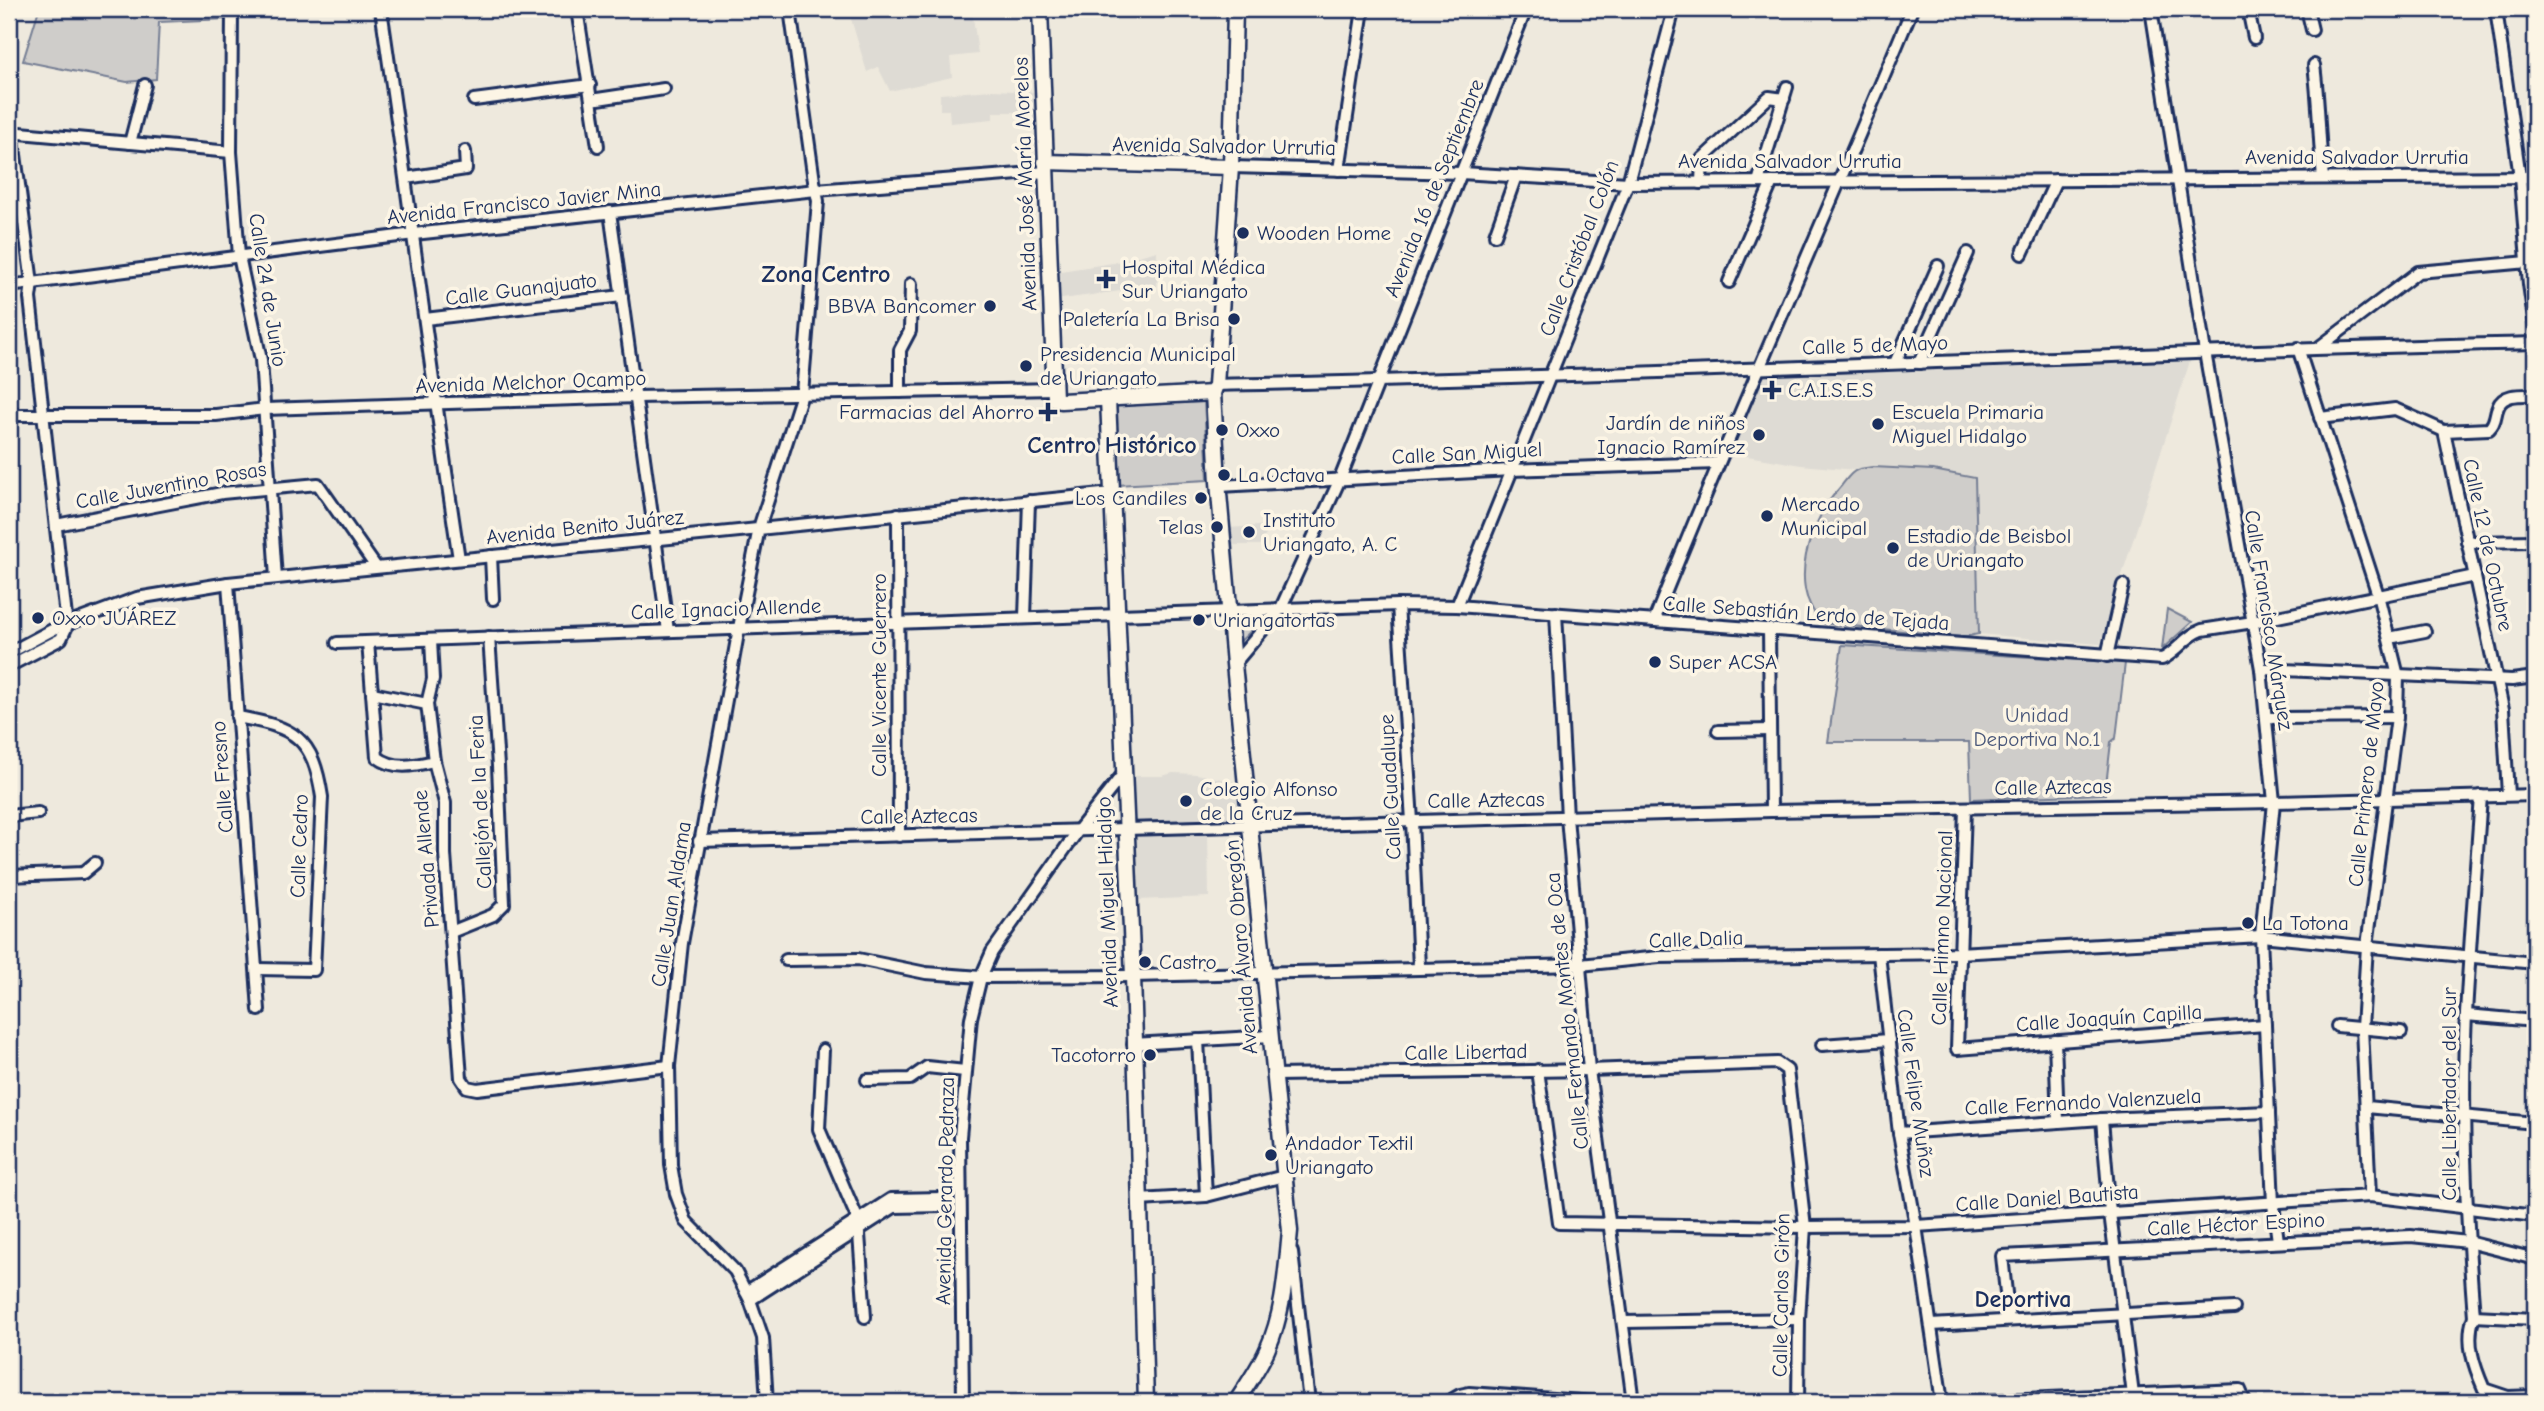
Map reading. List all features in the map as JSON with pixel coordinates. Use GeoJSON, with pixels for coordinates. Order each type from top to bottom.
{"type":"FeatureCollection","features":[{"type":"Feature","properties":{"kind":"main road","name":"Avenida José María Morelos"},"geometry":{"type":"LineString","coordinates":[[1040,9],[1055,394]]}},
{"type":"Feature","properties":{"kind":"main road","name":"Avenida Álvaro Obregón"},"geometry":{"type":"LineString","coordinates":[[1235,9],[1231,167],[1214,389],[1234,664],[1290,1231],[1282,1304],[1274,1330],[1267,1349],[1236,1402]]}},
{"type":"Feature","properties":{"kind":"main road","name":"Avenida Salvador Urrutia"},"geometry":{"type":"LineString","coordinates":[[1045,167],[1231,167]]}},
{"type":"Feature","properties":{"kind":"main road"},"geometry":{"type":"LineString","coordinates":[[1055,394],[1061,401],[1214,389]]}},
{"type":"Feature","properties":{"kind":"main road","name":"Avenida Miguel Hidalgo"},"geometry":{"type":"LineString","coordinates":[[1108,399],[1133,975],[1146,1402]]}},
{"type":"Feature","properties":{"kind":"street","name":"Calle 24 de Junio"},"geometry":{"type":"LineString","coordinates":[[232,9],[231,152],[239,256],[261,360],[276,578]]}},
{"type":"Feature","properties":{"kind":"street"},"geometry":{"type":"LineString","coordinates":[[381,9],[459,559]]}},
{"type":"Feature","properties":{"kind":"street"},"geometry":{"type":"LineString","coordinates":[[577,9],[598,146]]}},
{"type":"Feature","properties":{"kind":"street","name":"Calle Juan Aldama"},"geometry":{"type":"LineString","coordinates":[[767,1402],[763,1338],[748,1296],[735,1271],[686,1220],[676,1194],[671,1165],[669,1066],[682,943],[739,628],[759,528],[802,394],[818,201],[790,9]]}},
{"type":"Feature","properties":{"kind":"street"},"geometry":{"type":"LineString","coordinates":[[1339,170],[1363,9]]}},
{"type":"Feature","properties":{"kind":"street","name":"Avenida 16 de Septiembre"},"geometry":{"type":"LineString","coordinates":[[1234,664],[1281,608],[1339,479],[1526,9]]}},
{"type":"Feature","properties":{"kind":"street","name":"Calle Cristóbal Colón"},"geometry":{"type":"LineString","coordinates":[[1457,606],[1628,183],[1674,9]]}},
{"type":"Feature","properties":{"kind":"street"},"geometry":{"type":"LineString","coordinates":[[1654,621],[1717,463],[1841,182],[1912,9]]}},
{"type":"Feature","properties":{"kind":"street","name":"Calle Francisco Márquez"},"geometry":{"type":"LineString","coordinates":[[2151,9],[2206,352],[2261,669],[2274,803],[2260,936],[2273,1204],[2278,1241]]}},
{"type":"Feature","properties":{"kind":"street"},"geometry":{"type":"LineString","coordinates":[[2248,9],[2254,38]]}},
{"type":"Feature","properties":{"kind":"street"},"geometry":{"type":"LineString","coordinates":[[2307,9],[2312,30]]}},
{"type":"Feature","properties":{"kind":"street"},"geometry":{"type":"LineString","coordinates":[[2496,9],[2532,263],[2529,284],[2535,326]]}},
{"type":"Feature","properties":{"kind":"street"},"geometry":{"type":"LineString","coordinates":[[2314,65],[2323,178]]}},
{"type":"Feature","properties":{"kind":"street"},"geometry":{"type":"LineString","coordinates":[[130,143],[145,85]]}},
{"type":"Feature","properties":{"kind":"street"},"geometry":{"type":"LineString","coordinates":[[474,100],[590,85]]}},
{"type":"Feature","properties":{"kind":"street"},"geometry":{"type":"LineString","coordinates":[[1758,182],[1787,87]]}},
{"type":"Feature","properties":{"kind":"street"},"geometry":{"type":"LineString","coordinates":[[591,100],[664,89]]}},
{"type":"Feature","properties":{"kind":"street"},"geometry":{"type":"LineString","coordinates":[[1701,183],[1702,159],[1769,97],[1783,99]]}},
{"type":"Feature","properties":{"kind":"street"},"geometry":{"type":"LineString","coordinates":[[9,666],[61,639],[67,626],[30,298],[32,283],[10,130],[231,152]]}},
{"type":"Feature","properties":{"kind":"street"},"geometry":{"type":"LineString","coordinates":[[406,178],[466,169],[465,151]]}},
{"type":"Feature","properties":{"kind":"street","name":"Avenida Francisco Javier Mina"},"geometry":{"type":"LineString","coordinates":[[9,286],[414,233],[1045,167]]}},
{"type":"Feature","properties":{"kind":"street","name":"Avenida Salvador Urrutia"},"geometry":{"type":"LineString","coordinates":[[1231,167],[1461,173],[1628,183],[2535,177]]}},
{"type":"Feature","properties":{"kind":"street"},"geometry":{"type":"LineString","coordinates":[[1495,235],[1516,176]]}},
{"type":"Feature","properties":{"kind":"street"},"geometry":{"type":"LineString","coordinates":[[2022,254],[2056,180]]}},
{"type":"Feature","properties":{"kind":"street"},"geometry":{"type":"LineString","coordinates":[[1729,282],[1772,182]]}},
{"type":"Feature","properties":{"kind":"street"},"geometry":{"type":"LineString","coordinates":[[610,212],[668,631]]}},
{"type":"Feature","properties":{"kind":"street"},"geometry":{"type":"LineString","coordinates":[[1919,362],[1968,253]]}},
{"type":"Feature","properties":{"kind":"street"},"geometry":{"type":"LineString","coordinates":[[2318,348],[2418,272],[2532,263]]}},
{"type":"Feature","properties":{"kind":"street"},"geometry":{"type":"LineString","coordinates":[[1895,363],[1938,266]]}},
{"type":"Feature","properties":{"kind":"street"},"geometry":{"type":"LineString","coordinates":[[900,392],[900,350],[910,331],[911,284]]}},
{"type":"Feature","properties":{"kind":"street","name":"Calle Guanajuato"},"geometry":{"type":"LineString","coordinates":[[425,319],[622,296]]}},
{"type":"Feature","properties":{"kind":"street","name":"Calle 5 de Mayo"},"geometry":{"type":"LineString","coordinates":[[1214,389],[2298,348],[2535,343]]}},
{"type":"Feature","properties":{"kind":"street","name":"Calle Primero de Mayo"},"geometry":{"type":"LineString","coordinates":[[2298,348],[2378,595],[2398,676],[2397,717],[2388,799],[2367,946],[2362,1028],[2370,1196]]}},
{"type":"Feature","properties":{"kind":"street","name":"Avenida Melchor Ocampo"},"geometry":{"type":"LineString","coordinates":[[9,415],[216,415],[265,409],[637,397],[900,392],[1055,394]]}},
{"type":"Feature","properties":{"kind":"street"},"geometry":{"type":"LineString","coordinates":[[2320,418],[2395,409],[2444,430],[2489,429],[2496,423],[2498,406],[2505,398],[2535,395]]}},
{"type":"Feature","properties":{"kind":"street","name":"Calle 12 de Octubre"},"geometry":{"type":"LineString","coordinates":[[2444,430],[2503,709],[2508,796]]}},
{"type":"Feature","properties":{"kind":"street","name":"Calle San Miguel"},"geometry":{"type":"LineString","coordinates":[[1219,486],[1511,470],[1717,463]]}},
{"type":"Feature","properties":{"kind":"street","name":"Calle Juventino Rosas"},"geometry":{"type":"LineString","coordinates":[[56,525],[222,493],[318,484],[376,567]]}},
{"type":"Feature","properties":{"kind":"street","name":"Avenida Benito Juárez"},"geometry":{"type":"LineString","coordinates":[[9,653],[54,629],[137,598],[228,583],[1112,493]]}},
{"type":"Feature","properties":{"kind":"street"},"geometry":{"type":"LineString","coordinates":[[1025,617],[1029,501]]}},
{"type":"Feature","properties":{"kind":"street","name":"Calle Vicente Guerrero"},"geometry":{"type":"LineString","coordinates":[[898,514],[899,836]]}},
{"type":"Feature","properties":{"kind":"street"},"geometry":{"type":"LineString","coordinates":[[2468,542],[2535,541]]}},
{"type":"Feature","properties":{"kind":"street"},"geometry":{"type":"LineString","coordinates":[[491,556],[493,599]]}},
{"type":"Feature","properties":{"kind":"street","name":"Calle Sebastián Lerdo de Tejada"},"geometry":{"type":"LineString","coordinates":[[1117,614],[1398,605],[1457,606],[2162,660],[2171,655],[2193,633],[2475,576]]}},
{"type":"Feature","properties":{"kind":"street","name":"Calle Fresno"},"geometry":{"type":"LineString","coordinates":[[228,583],[259,1010]]}},
{"type":"Feature","properties":{"kind":"street"},"geometry":{"type":"LineString","coordinates":[[2107,656],[2123,585]]}},
{"type":"Feature","properties":{"kind":"street","name":"Calle Guadalupe"},"geometry":{"type":"LineString","coordinates":[[1398,605],[1419,967]]}},
{"type":"Feature","properties":{"kind":"street","name":"Calle Fernando Montes de Oca"},"geometry":{"type":"LineString","coordinates":[[1556,613],[1567,817],[1589,1070],[1633,1402]]}},
{"type":"Feature","properties":{"kind":"street","name":"Calle Ignacio Allende"},"geometry":{"type":"LineString","coordinates":[[337,643],[1117,614]]}},
{"type":"Feature","properties":{"kind":"street"},"geometry":{"type":"LineString","coordinates":[[1769,629],[1771,811]]}},
{"type":"Feature","properties":{"kind":"street"},"geometry":{"type":"LineString","coordinates":[[2389,638],[2425,631]]}},
{"type":"Feature","properties":{"kind":"street","name":"Callejón de la Feria"},"geometry":{"type":"LineString","coordinates":[[451,932],[493,915],[504,904],[489,637]]}},
{"type":"Feature","properties":{"kind":"street","name":"Privada Allende"},"geometry":{"type":"LineString","coordinates":[[431,639],[433,679],[427,704],[434,761],[444,803],[444,854],[461,1078],[467,1087],[477,1089],[669,1066]]}},
{"type":"Feature","properties":{"kind":"street"},"geometry":{"type":"LineString","coordinates":[[368,642],[377,757],[388,765],[416,765],[434,761]]}},
{"type":"Feature","properties":{"kind":"street"},"geometry":{"type":"LineString","coordinates":[[2261,669],[2497,679],[2535,677]]}},
{"type":"Feature","properties":{"kind":"street"},"geometry":{"type":"LineString","coordinates":[[372,693],[427,704]]}},
{"type":"Feature","properties":{"kind":"street","name":"Calle Cedro"},"geometry":{"type":"LineString","coordinates":[[237,717],[267,722],[289,731],[308,747],[318,772],[323,797],[314,970],[257,969]]}},
{"type":"Feature","properties":{"kind":"street"},"geometry":{"type":"LineString","coordinates":[[2266,718],[2397,717]]}},
{"type":"Feature","properties":{"kind":"street"},"geometry":{"type":"LineString","coordinates":[[1718,731],[1770,730]]}},
{"type":"Feature","properties":{"kind":"street","name":"Avenida Gerardo Pedraza"},"geometry":{"type":"LineString","coordinates":[[963,1402],[960,1137],[971,1018],[981,977],[992,952],[1077,832],[1123,774]]}},
{"type":"Feature","properties":{"kind":"street","name":"Calle Aztecas"},"geometry":{"type":"LineString","coordinates":[[699,841],[1771,811],[2274,803],[2535,795]]}},
{"type":"Feature","properties":{"kind":"street","name":"Calle Libertador del Sur"},"geometry":{"type":"LineString","coordinates":[[2481,796],[2466,1015],[2467,1207],[2474,1316],[2471,1326],[2472,1363],[2484,1389],[2508,1397],[2535,1396]]}},
{"type":"Feature","properties":{"kind":"street","name":"Calle Himno Nacional"},"geometry":{"type":"LineString","coordinates":[[1956,1049],[1965,808]]}},
{"type":"Feature","properties":{"kind":"street"},"geometry":{"type":"LineString","coordinates":[[9,816],[38,813]]}},
{"type":"Feature","properties":{"kind":"street"},"geometry":{"type":"LineString","coordinates":[[9,876],[83,873],[96,863]]}},
{"type":"Feature","properties":{"kind":"street","name":"Calle Dalia"},"geometry":{"type":"LineString","coordinates":[[786,960],[858,959],[926,973],[981,977],[1133,975],[1580,965],[1659,957],[1958,953],[2260,936],[2535,963]]}},
{"type":"Feature","properties":{"kind":"street","name":"Calle Felipe Muñoz"},"geometry":{"type":"LineString","coordinates":[[1879,954],[1899,1133],[1916,1226],[1942,1402]]}},
{"type":"Feature","properties":{"kind":"street"},"geometry":{"type":"LineString","coordinates":[[2466,1015],[2535,1021]]}},
{"type":"Feature","properties":{"kind":"street","name":"Calle Joaquín Capilla"},"geometry":{"type":"LineString","coordinates":[[1956,1049],[2264,1026]]}},
{"type":"Feature","properties":{"kind":"street"},"geometry":{"type":"LineString","coordinates":[[2337,1026],[2401,1032]]}},
{"type":"Feature","properties":{"kind":"street"},"geometry":{"type":"LineString","coordinates":[[1133,1044],[1271,1036]]}},
{"type":"Feature","properties":{"kind":"street"},"geometry":{"type":"LineString","coordinates":[[1198,1040],[1206,1196]]}},
{"type":"Feature","properties":{"kind":"street"},"geometry":{"type":"LineString","coordinates":[[1822,1045],[1889,1040]]}},
{"type":"Feature","properties":{"kind":"street"},"geometry":{"type":"LineString","coordinates":[[2055,1041],[2058,1121]]}},
{"type":"Feature","properties":{"kind":"street"},"geometry":{"type":"LineString","coordinates":[[823,1050],[818,1129],[858,1225],[865,1317]]}},
{"type":"Feature","properties":{"kind":"street","name":"Calle Libertad"},"geometry":{"type":"LineString","coordinates":[[1275,1075],[1589,1070],[1777,1063],[1783,1065]]}},
{"type":"Feature","properties":{"kind":"street","name":"Calle Carlos Girón"},"geometry":{"type":"LineString","coordinates":[[1783,1065],[1787,1070],[1805,1227],[1799,1319],[1798,1402]]}},
{"type":"Feature","properties":{"kind":"street"},"geometry":{"type":"LineString","coordinates":[[867,1080],[909,1079],[928,1067],[965,1071]]}},
{"type":"Feature","properties":{"kind":"street","name":"Calle Daniel Bautista"},"geometry":{"type":"LineString","coordinates":[[1538,1070],[1559,1223],[1916,1226],[2370,1196],[2535,1216]]}},
{"type":"Feature","properties":{"kind":"street"},"geometry":{"type":"LineString","coordinates":[[2367,1107],[2535,1123]]}},
{"type":"Feature","properties":{"kind":"street","name":"Calle Fernando Valenzuela"},"geometry":{"type":"LineString","coordinates":[[1899,1133],[2058,1121],[2269,1112]]}},
{"type":"Feature","properties":{"kind":"street"},"geometry":{"type":"LineString","coordinates":[[2102,1119],[2114,1249],[2133,1395]]}},
{"type":"Feature","properties":{"kind":"street"},"geometry":{"type":"LineString","coordinates":[[1139,1199],[1206,1196],[1284,1176]]}},
{"type":"Feature","properties":{"kind":"street"},"geometry":{"type":"LineString","coordinates":[[748,1296],[858,1225],[891,1199],[943,1198],[943,1206],[894,1208],[858,1225]]}},
{"type":"Feature","properties":{"kind":"street"},"geometry":{"type":"LineString","coordinates":[[1290,1231],[1308,1402]]}},
{"type":"Feature","properties":{"kind":"street","name":"Calle Héctor Espino"},"geometry":{"type":"LineString","coordinates":[[2009,1320],[2002,1256],[2411,1236],[2468,1242],[2535,1259]]}},
{"type":"Feature","properties":{"kind":"street"},"geometry":{"type":"LineString","coordinates":[[1931,1325],[2234,1308]]}},
{"type":"Feature","properties":{"kind":"street"},"geometry":{"type":"LineString","coordinates":[[2474,1316],[2535,1319]]}},
{"type":"Feature","properties":{"kind":"street"},"geometry":{"type":"LineString","coordinates":[[1624,1322],[1799,1319]]}},
{"type":"Feature","properties":{"kind":"street"},"geometry":{"type":"LineString","coordinates":[[1952,1402],[2240,1390],[2245,1402]]}},
{"type":"Feature","properties":{"kind":"street"},"geometry":{"type":"LineString","coordinates":[[1448,1402],[1460,1395],[1470,1398],[1595,1402]]}},
{"type":"Feature","properties":{"kind":"shaded area"},"geometry":{"type":"Polygon","coordinates":[[[848,9],[972,9],[978,54],[950,57],[952,77],[890,91],[878,67],[867,72],[848,9]]]}},
{"type":"Feature","properties":{"kind":"shaded area"},"geometry":{"type":"Polygon","coordinates":[[[992,90],[1038,92],[1038,112],[993,112],[993,119],[950,123],[949,110],[940,110],[940,94],[992,90]]]}},
{"type":"Feature","properties":{"kind":"shaded area","name":"Hospital Médica Sur Uriangato"},"geometry":{"type":"Polygon","coordinates":[[[1157,251],[1157,286],[1055,300],[1054,272],[1113,263],[1157,251]]]}},
{"type":"Feature","properties":{"kind":"shaded area"},"geometry":{"type":"Polygon","coordinates":[[[2190,361],[2100,644],[1979,634],[1974,478],[1933,470],[1873,467],[1855,470],[1801,465],[1729,453],[1762,376],[2190,361]]]}},
{"type":"Feature","properties":{"kind":"shaded area","name":"Instituto Uriangato, A. C"},"geometry":{"type":"Polygon","coordinates":[[[1272,525],[1262,545],[1230,545],[1229,528],[1272,525]]]}},
{"type":"Feature","properties":{"kind":"shaded area","name":"Colegio Alfonso de la Cruz"},"geometry":{"type":"Polygon","coordinates":[[[1173,773],[1197,774],[1240,783],[1244,819],[1133,824],[1129,776],[1162,776],[1173,773]]]}},
{"type":"Feature","properties":{"kind":"shaded area"},"geometry":{"type":"Polygon","coordinates":[[[1208,833],[1209,897],[1137,900],[1134,837],[1208,833]]]}},
{"type":"Feature","properties":{"kind":"green space"},"geometry":{"type":"Polygon","coordinates":[[[39,9],[227,9],[226,19],[159,22],[156,79],[127,82],[23,61],[39,9]]]}},
{"type":"Feature","properties":{"kind":"green space"},"geometry":{"type":"Polygon","coordinates":[[[1204,399],[1208,480],[1116,485],[1111,404],[1204,399]]]}},
{"type":"Feature","properties":{"kind":"green space","name":"Estadio de Beisbol de Uriangato"},"geometry":{"type":"Polygon","coordinates":[[[1873,467],[1933,470],[1975,478],[1979,634],[1963,637],[1821,623],[1818,619],[1807,598],[1804,575],[1813,533],[1826,507],[1849,476],[1857,470],[1873,467]]]}},
{"type":"Feature","properties":{"kind":"green space"},"geometry":{"type":"Polygon","coordinates":[[[2167,609],[2192,622],[2162,649],[2167,609]]]}},
{"type":"Feature","properties":{"kind":"green space"},"geometry":{"type":"Polygon","coordinates":[[[1234,613],[1270,613],[1235,646],[1234,613]]]}},
{"type":"Feature","properties":{"kind":"green space","name":"Unidad Deportiva No.1"},"geometry":{"type":"Polygon","coordinates":[[[1842,645],[2125,663],[2116,738],[2111,742],[2105,794],[1971,799],[1969,742],[1828,742],[1842,645]]]}},
{"type":"Feature","properties":{"kind":"place","name":"Wooden Home"},"geometry":{"type":"Point","coordinates":[1243,233]}},
{"type":"Feature","properties":{"kind":"place","name":"Hospital Médica Sur Uriangato"},"geometry":{"type":"Point","coordinates":[1106,279]}},
{"type":"Feature","properties":{"kind":"place","name":"BBVA Bancomer"},"geometry":{"type":"Point","coordinates":[990,306]}},
{"type":"Feature","properties":{"kind":"place","name":"Paletería La Brisa"},"geometry":{"type":"Point","coordinates":[1234,319]}},
{"type":"Feature","properties":{"kind":"place","name":"Presidencia Municipal de Uriangato"},"geometry":{"type":"Point","coordinates":[1026,366]}},
{"type":"Feature","properties":{"kind":"place","name":"C.A.I.S.E.S"},"geometry":{"type":"Point","coordinates":[1772,390]}},
{"type":"Feature","properties":{"kind":"place","name":"Farmacias del Ahorro"},"geometry":{"type":"Point","coordinates":[1048,412]}},
{"type":"Feature","properties":{"kind":"place","name":"Escuela Primaria Miguel Hidalgo"},"geometry":{"type":"Point","coordinates":[1878,424]}},
{"type":"Feature","properties":{"kind":"place","name":"Oxxo"},"geometry":{"type":"Point","coordinates":[1222,430]}},
{"type":"Feature","properties":{"kind":"place","name":"Jardín de niños Ignacio Ramírez"},"geometry":{"type":"Point","coordinates":[1759,435]}},
{"type":"Feature","properties":{"kind":"place","name":"La Octava"},"geometry":{"type":"Point","coordinates":[1224,475]}},
{"type":"Feature","properties":{"kind":"place","name":"Los Candiles"},"geometry":{"type":"Point","coordinates":[1201,498]}},
{"type":"Feature","properties":{"kind":"place","name":"Mercado Municipal"},"geometry":{"type":"Point","coordinates":[1767,516]}},
{"type":"Feature","properties":{"kind":"place","name":"Telas"},"geometry":{"type":"Point","coordinates":[1217,527]}},
{"type":"Feature","properties":{"kind":"place","name":"Instituto Uriangato, A. C"},"geometry":{"type":"Point","coordinates":[1249,532]}},
{"type":"Feature","properties":{"kind":"place","name":"Estadio de Beisbol de Uriangato"},"geometry":{"type":"Point","coordinates":[1893,548]}},
{"type":"Feature","properties":{"kind":"place","name":"Oxxo JUÁREZ"},"geometry":{"type":"Point","coordinates":[38,618]}},
{"type":"Feature","properties":{"kind":"place","name":"Uriangatortas"},"geometry":{"type":"Point","coordinates":[1199,620]}},
{"type":"Feature","properties":{"kind":"place","name":"Super ACSA"},"geometry":{"type":"Point","coordinates":[1655,662]}},
{"type":"Feature","properties":{"kind":"place","name":"Colegio Alfonso de la Cruz"},"geometry":{"type":"Point","coordinates":[1186,801]}},
{"type":"Feature","properties":{"kind":"place","name":"La Totona"},"geometry":{"type":"Point","coordinates":[2248,923]}},
{"type":"Feature","properties":{"kind":"place","name":"Castro"},"geometry":{"type":"Point","coordinates":[1145,962]}},
{"type":"Feature","properties":{"kind":"place","name":"Tacotorro"},"geometry":{"type":"Point","coordinates":[1150,1055]}},
{"type":"Feature","properties":{"kind":"place","name":"Andador Textil Uriangato"},"geometry":{"type":"Point","coordinates":[1271,1155]}},
{"type":"Feature","properties":{"kind":"district","name":"Zona Centro"},"geometry":{"type":"Point","coordinates":[826,274]}},
{"type":"Feature","properties":{"kind":"district","name":"Centro Histórico"},"geometry":{"type":"Point","coordinates":[1112,445]}},
{"type":"Feature","properties":{"kind":"district","name":"Deportiva"},"geometry":{"type":"Point","coordinates":[2023,1299]}}]}
